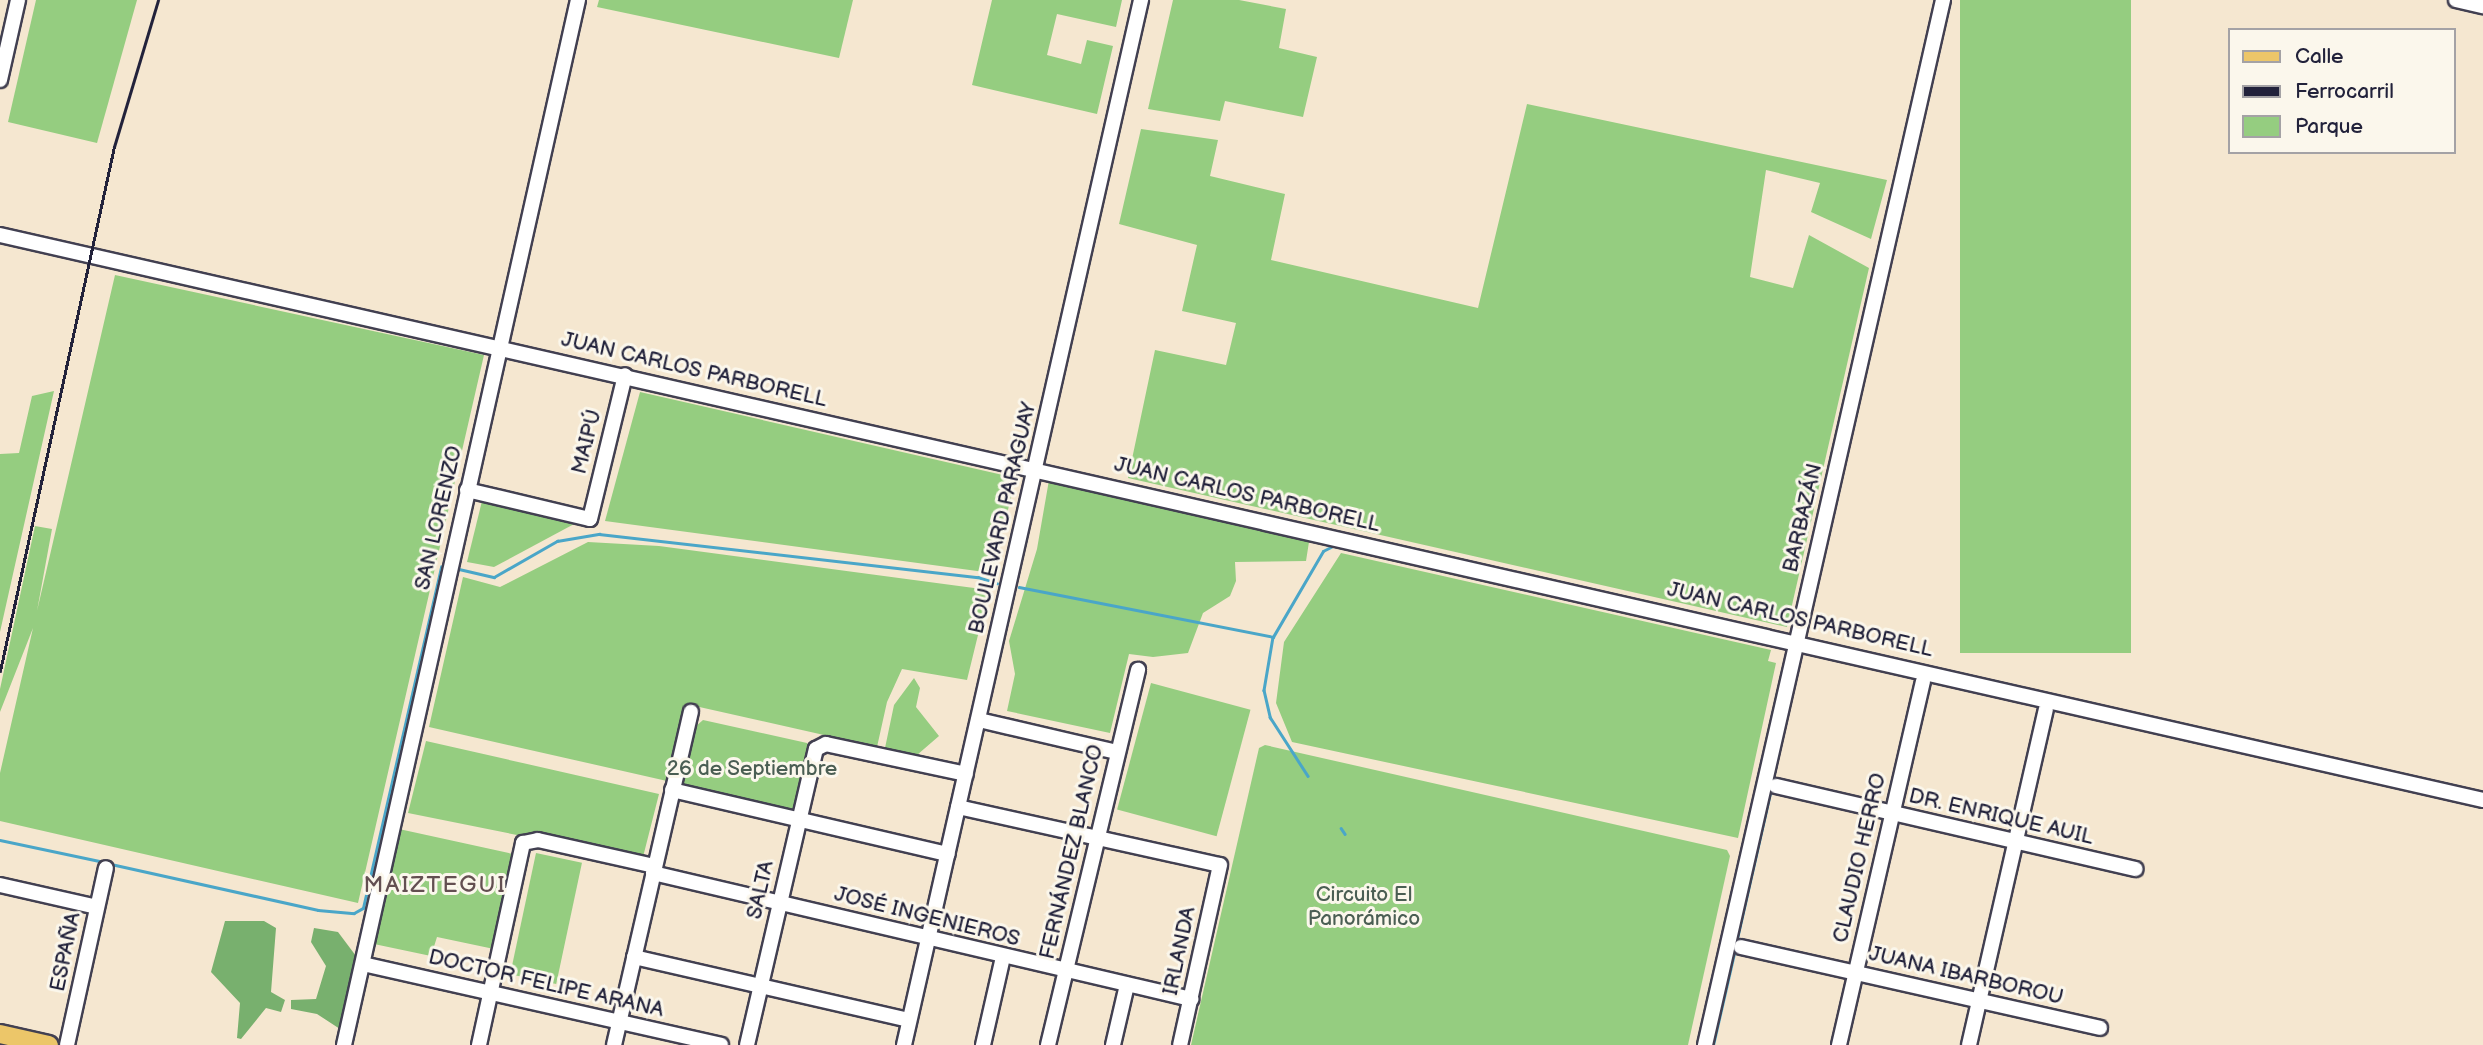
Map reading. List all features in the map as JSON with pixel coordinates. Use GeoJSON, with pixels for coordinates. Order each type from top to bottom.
{"type":"FeatureCollection","features":[{"type":"Feature","properties":{"kind":"main road"},"geometry":{"type":"LineString","coordinates":[[0,1034],[49,1045]]}},
{"type":"Feature","properties":{"kind":"street"},"geometry":{"type":"LineString","coordinates":[[0,79],[18,0]]}},
{"type":"Feature","properties":{"kind":"street","name":"SAN LORENZO"},"geometry":{"type":"LineString","coordinates":[[344,1045],[579,0]]}},
{"type":"Feature","properties":{"kind":"street","name":"BOULEVARD PARAGUAY"},"geometry":{"type":"LineString","coordinates":[[904,1045],[1141,0]]}},
{"type":"Feature","properties":{"kind":"street","name":"BARBAZÁN"},"geometry":{"type":"LineString","coordinates":[[1705,1045],[1943,0]]}},
{"type":"Feature","properties":{"kind":"street"},"geometry":{"type":"LineString","coordinates":[[2456,0],[2483,6]]}},
{"type":"Feature","properties":{"kind":"street","name":"JUAN CARLOS PARBORELL"},"geometry":{"type":"LineString","coordinates":[[0,235],[1796,640],[2483,800]]}},
{"type":"Feature","properties":{"kind":"street","name":"MAIPÚ"},"geometry":{"type":"LineString","coordinates":[[467,490],[590,519],[625,375]]}},
{"type":"Feature","properties":{"kind":"street","name":"FERNÁNDEZ BLANCO"},"geometry":{"type":"LineString","coordinates":[[1048,1045],[1138,670]]}},
{"type":"Feature","properties":{"kind":"street","name":"CLAUDIO HERRO"},"geometry":{"type":"LineString","coordinates":[[1839,1045],[1923,682]]}},
{"type":"Feature","properties":{"kind":"street"},"geometry":{"type":"LineString","coordinates":[[1969,1045],[2046,710]]}},
{"type":"Feature","properties":{"kind":"street"},"geometry":{"type":"LineString","coordinates":[[614,1045],[691,712]]}},
{"type":"Feature","properties":{"kind":"street"},"geometry":{"type":"LineString","coordinates":[[979,720],[1117,752]]}},
{"type":"Feature","properties":{"kind":"street","name":"SALTA"},"geometry":{"type":"LineString","coordinates":[[747,1045],[799,819],[819,745],[966,774]]}},
{"type":"Feature","properties":{"kind":"street","name":"DR. ENRIQUE AUIL"},"geometry":{"type":"LineString","coordinates":[[1776,786],[2136,869]]}},
{"type":"Feature","properties":{"kind":"street"},"geometry":{"type":"LineString","coordinates":[[672,790],[948,854]]}},
{"type":"Feature","properties":{"kind":"street"},"geometry":{"type":"LineString","coordinates":[[958,807],[1097,837]]}},
{"type":"Feature","properties":{"kind":"street","name":"IRLANDA"},"geometry":{"type":"LineString","coordinates":[[1097,837],[1220,866],[1180,1045]]}},
{"type":"Feature","properties":{"kind":"street","name":"JOSÉ INGENIEROS"},"geometry":{"type":"LineString","coordinates":[[490,993],[523,843],[538,840],[780,903],[1191,999]]}},
{"type":"Feature","properties":{"kind":"street","name":"ESPAÑA"},"geometry":{"type":"LineString","coordinates":[[67,1045],[106,868]]}},
{"type":"Feature","properties":{"kind":"street"},"geometry":{"type":"LineString","coordinates":[[0,885],[97,908]]}},
{"type":"Feature","properties":{"kind":"street","name":"JUANA IBARBOROU"},"geometry":{"type":"LineString","coordinates":[[1741,947],[2099,1028]]}},
{"type":"Feature","properties":{"kind":"street"},"geometry":{"type":"LineString","coordinates":[[634,957],[909,1020]]}},
{"type":"Feature","properties":{"kind":"street"},"geometry":{"type":"LineString","coordinates":[[983,1045],[1003,957]]}},
{"type":"Feature","properties":{"kind":"street","name":"DOCTOR FELIPE ARANA"},"geometry":{"type":"LineString","coordinates":[[363,964],[720,1045]]}},
{"type":"Feature","properties":{"kind":"street"},"geometry":{"type":"LineString","coordinates":[[1114,1045],[1127,985]]}},
{"type":"Feature","properties":{"kind":"street"},"geometry":{"type":"LineString","coordinates":[[479,1045],[490,993]]}},
{"type":"Feature","properties":{"kind":"green space"},"geometry":{"type":"Polygon","coordinates":[[[36,0],[137,0],[97,143],[8,122],[36,0]]]}},
{"type":"Feature","properties":{"kind":"green space"},"geometry":{"type":"Polygon","coordinates":[[[599,0],[853,0],[839,58],[597,7],[599,0]]]}},
{"type":"Feature","properties":{"kind":"green space"},"geometry":{"type":"Polygon","coordinates":[[[992,0],[1122,0],[1116,27],[1057,14],[1047,55],[1081,64],[1087,40],[1113,46],[1097,114],[972,85],[992,0]]]}},
{"type":"Feature","properties":{"kind":"green space"},"geometry":{"type":"Polygon","coordinates":[[[1173,0],[1239,0],[1286,9],[1279,48],[1317,57],[1303,117],[1225,101],[1220,121],[1148,109],[1173,0]]]}},
{"type":"Feature","properties":{"kind":"green space"},"geometry":{"type":"Polygon","coordinates":[[[1960,0],[2131,0],[2131,653],[1960,653],[1960,0]]]}},
{"type":"Feature","properties":{"kind":"green space"},"geometry":{"type":"Polygon","coordinates":[[[1527,104],[1887,180],[1871,239],[1811,212],[1820,183],[1766,170],[1750,277],[1793,288],[1809,235],[1869,268],[1787,627],[1128,478],[1155,350],[1226,365],[1236,323],[1182,311],[1197,245],[1119,224],[1141,129],[1218,140],[1210,176],[1285,194],[1271,260],[1478,308],[1527,104]]]}},
{"type":"Feature","properties":{"kind":"green space"},"geometry":{"type":"Polygon","coordinates":[[[115,275],[484,355],[358,903],[0,821],[0,773],[33,628],[0,712],[0,689],[35,526],[52,529],[37,611],[115,275]]]}},
{"type":"Feature","properties":{"kind":"green space"},"geometry":{"type":"Polygon","coordinates":[[[54,391],[0,632],[0,454],[19,453],[32,396],[54,391]]]}},
{"type":"Feature","properties":{"kind":"green space"},"geometry":{"type":"Polygon","coordinates":[[[640,392],[1016,478],[992,573],[605,521],[640,392]]]}},
{"type":"Feature","properties":{"kind":"green space"},"geometry":{"type":"Polygon","coordinates":[[[1049,480],[1305,537],[1309,542],[1306,561],[1235,562],[1236,581],[1230,596],[1203,613],[1188,653],[1153,657],[1129,654],[1110,733],[1007,711],[1015,674],[1009,641],[1037,549],[1049,480]]]}},
{"type":"Feature","properties":{"kind":"green space"},"geometry":{"type":"Polygon","coordinates":[[[482,501],[576,523],[494,567],[467,562],[482,501]]]}},
{"type":"Feature","properties":{"kind":"green space"},"geometry":{"type":"Polygon","coordinates":[[[588,542],[659,546],[989,590],[967,680],[902,669],[887,702],[877,747],[686,704],[667,781],[429,727],[463,577],[500,587],[588,542]]]}},
{"type":"Feature","properties":{"kind":"green space"},"geometry":{"type":"Polygon","coordinates":[[[1341,553],[1771,650],[1768,661],[1776,663],[1738,838],[1292,742],[1276,703],[1284,642],[1341,553]]]}},
{"type":"Feature","properties":{"kind":"green space"},"geometry":{"type":"Polygon","coordinates":[[[914,678],[920,688],[916,707],[939,736],[917,755],[885,748],[894,705],[914,678]]]}},
{"type":"Feature","properties":{"kind":"green space"},"geometry":{"type":"Polygon","coordinates":[[[1151,683],[1250,710],[1217,836],[1117,810],[1151,683]]]}},
{"type":"Feature","properties":{"kind":"green space","name":"26 de Septiembre"},"geometry":{"type":"Polygon","coordinates":[[[703,720],[807,743],[811,748],[796,812],[682,785],[695,727],[703,720]]]}},
{"type":"Feature","properties":{"kind":"green space"},"geometry":{"type":"Polygon","coordinates":[[[426,741],[659,794],[643,857],[537,831],[522,836],[408,813],[426,741]]]}},
{"type":"Feature","properties":{"kind":"green space","name":"Circuito El Panorámico"},"geometry":{"type":"Polygon","coordinates":[[[1265,745],[1727,850],[1730,856],[1688,1045],[1191,1045],[1259,748],[1265,745]]]}},
{"type":"Feature","properties":{"kind":"green space"},"geometry":{"type":"Polygon","coordinates":[[[399,829],[513,854],[494,949],[437,937],[431,956],[374,944],[399,829]]]}},
{"type":"Feature","properties":{"kind":"green space"},"geometry":{"type":"Polygon","coordinates":[[[536,853],[582,863],[556,984],[510,974],[536,853]]]}},
{"type":"Feature","properties":{"kind":"green space"},"geometry":{"type":"Polygon","coordinates":[[[225,921],[264,921],[276,928],[271,992],[285,1000],[281,1012],[266,1008],[241,1039],[237,1038],[240,1003],[211,972],[225,921]]]}},
{"type":"Feature","properties":{"kind":"green space"},"geometry":{"type":"Polygon","coordinates":[[[314,928],[338,932],[356,956],[340,1029],[317,1014],[291,1009],[291,1000],[316,999],[326,966],[311,942],[314,928]]]}},
{"type":"Feature","properties":{"kind":"waterway"},"geometry":{"type":"LineString","coordinates":[[459,569],[494,577],[557,541],[599,534],[978,577],[997,583]]}},
{"type":"Feature","properties":{"kind":"waterway"},"geometry":{"type":"LineString","coordinates":[[1273,637],[1323,551],[1337,544]]}},
{"type":"Feature","properties":{"kind":"waterway"},"geometry":{"type":"LineString","coordinates":[[111,864],[318,910],[354,913],[363,908],[441,567]]}},
{"type":"Feature","properties":{"kind":"waterway"},"geometry":{"type":"LineString","coordinates":[[1019,587],[1273,637],[1264,690],[1270,717],[1308,776]]}},
{"type":"Feature","properties":{"kind":"waterway"},"geometry":{"type":"LineString","coordinates":[[1772,782],[1776,765]]}},
{"type":"Feature","properties":{"kind":"waterway"},"geometry":{"type":"LineString","coordinates":[[1736,943],[1771,789]]}},
{"type":"Feature","properties":{"kind":"waterway"},"geometry":{"type":"LineString","coordinates":[[1341,828],[1345,834]]}},
{"type":"Feature","properties":{"kind":"waterway"},"geometry":{"type":"LineString","coordinates":[[0,840],[104,862]]}},
{"type":"Feature","properties":{"kind":"waterway"},"geometry":{"type":"LineString","coordinates":[[1713,1045],[1735,949]]}},
{"type":"Feature","properties":{"kind":"railway"},"geometry":{"type":"LineString","coordinates":[[0,671],[114,147],[158,0]]}},
{"type":"Feature","properties":{"kind":"district","name":"MAIZTEGUI"},"geometry":{"type":"Point","coordinates":[435,885]}}]}
